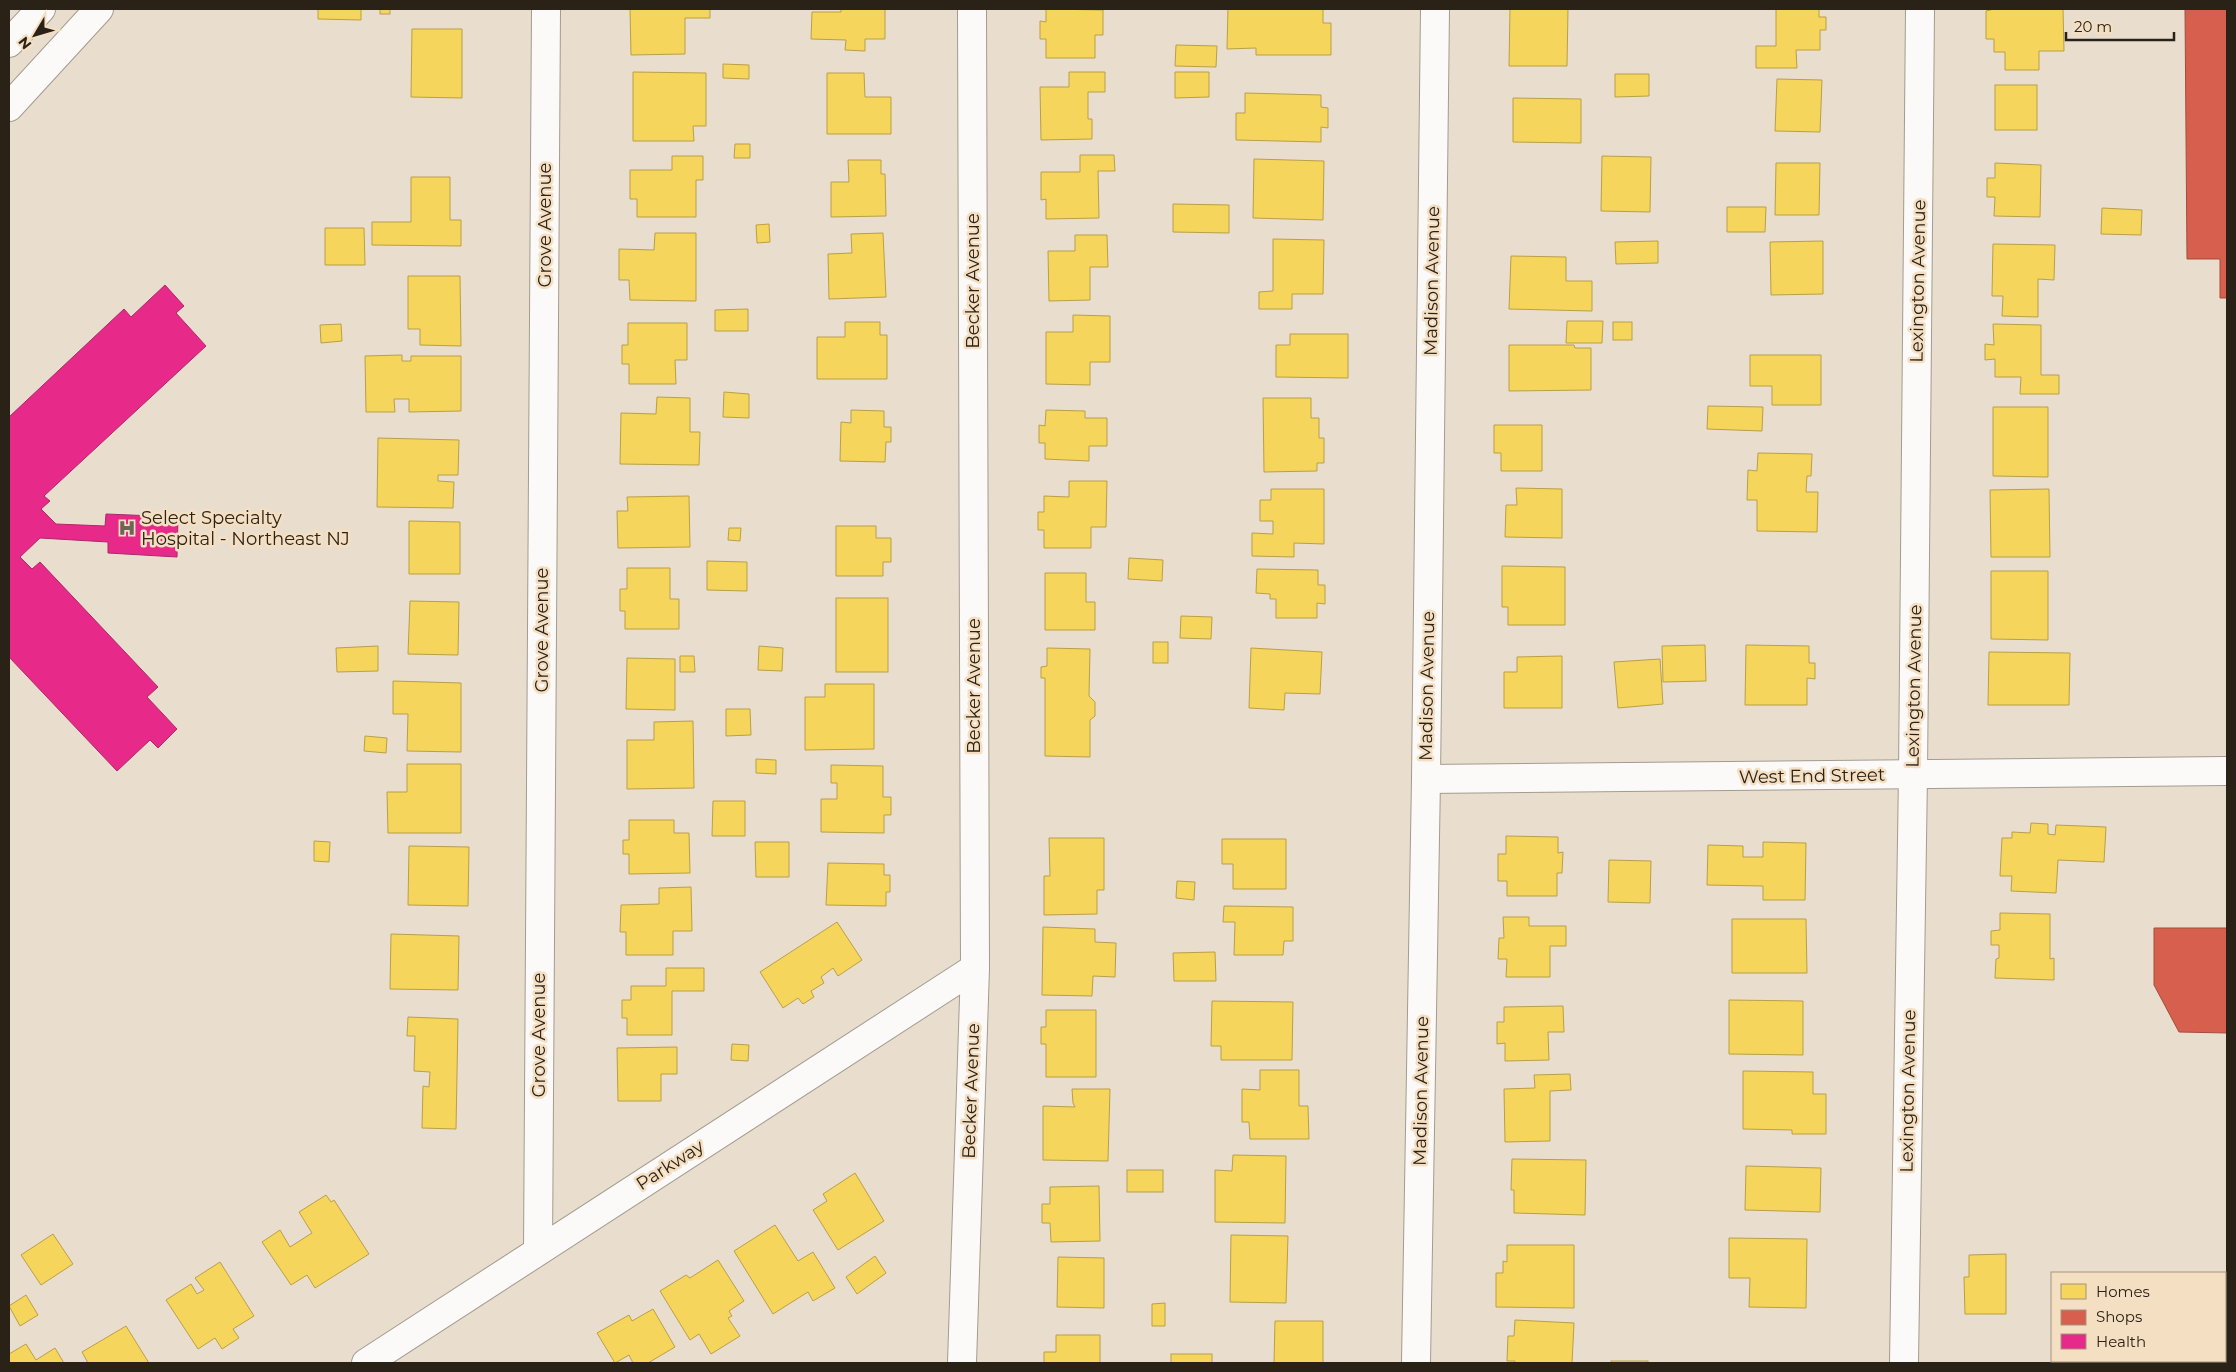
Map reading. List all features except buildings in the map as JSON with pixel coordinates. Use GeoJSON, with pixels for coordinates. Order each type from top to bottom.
{"type":"FeatureCollection","features":[{"type":"Feature","properties":{"kind":"main road"},"geometry":{"type":"LineString","coordinates":[[9,43],[40,9]]}},
{"type":"Feature","properties":{"kind":"main road"},"geometry":{"type":"LineString","coordinates":[[9,107],[99,9]]}},
{"type":"Feature","properties":{"kind":"main road","name":"Grove Avenue"},"geometry":{"type":"LineString","coordinates":[[538,1251],[546,9]]}},
{"type":"Feature","properties":{"kind":"main road","name":"Becker Avenue"},"geometry":{"type":"LineString","coordinates":[[962,1363],[974,968],[972,9]]}},
{"type":"Feature","properties":{"kind":"main road","name":"Madison Avenue"},"geometry":{"type":"LineString","coordinates":[[1416,1363],[1426,779],[1435,9]]}},
{"type":"Feature","properties":{"kind":"main road","name":"Lexington Avenue"},"geometry":{"type":"LineString","coordinates":[[1904,1363],[1913,775],[1920,9]]}},
{"type":"Feature","properties":{"kind":"main road","name":"West End Street"},"geometry":{"type":"LineString","coordinates":[[1426,779],[2227,771]]}},
{"type":"Feature","properties":{"kind":"main road","name":"Parkway"},"geometry":{"type":"LineString","coordinates":[[366,1363],[974,968]]}},
{"type":"Feature","properties":{"kind":"place","name":"Select Specialty Hospital - Northeast NJ"},"geometry":{"type":"Point","coordinates":[127,528]}}]}
